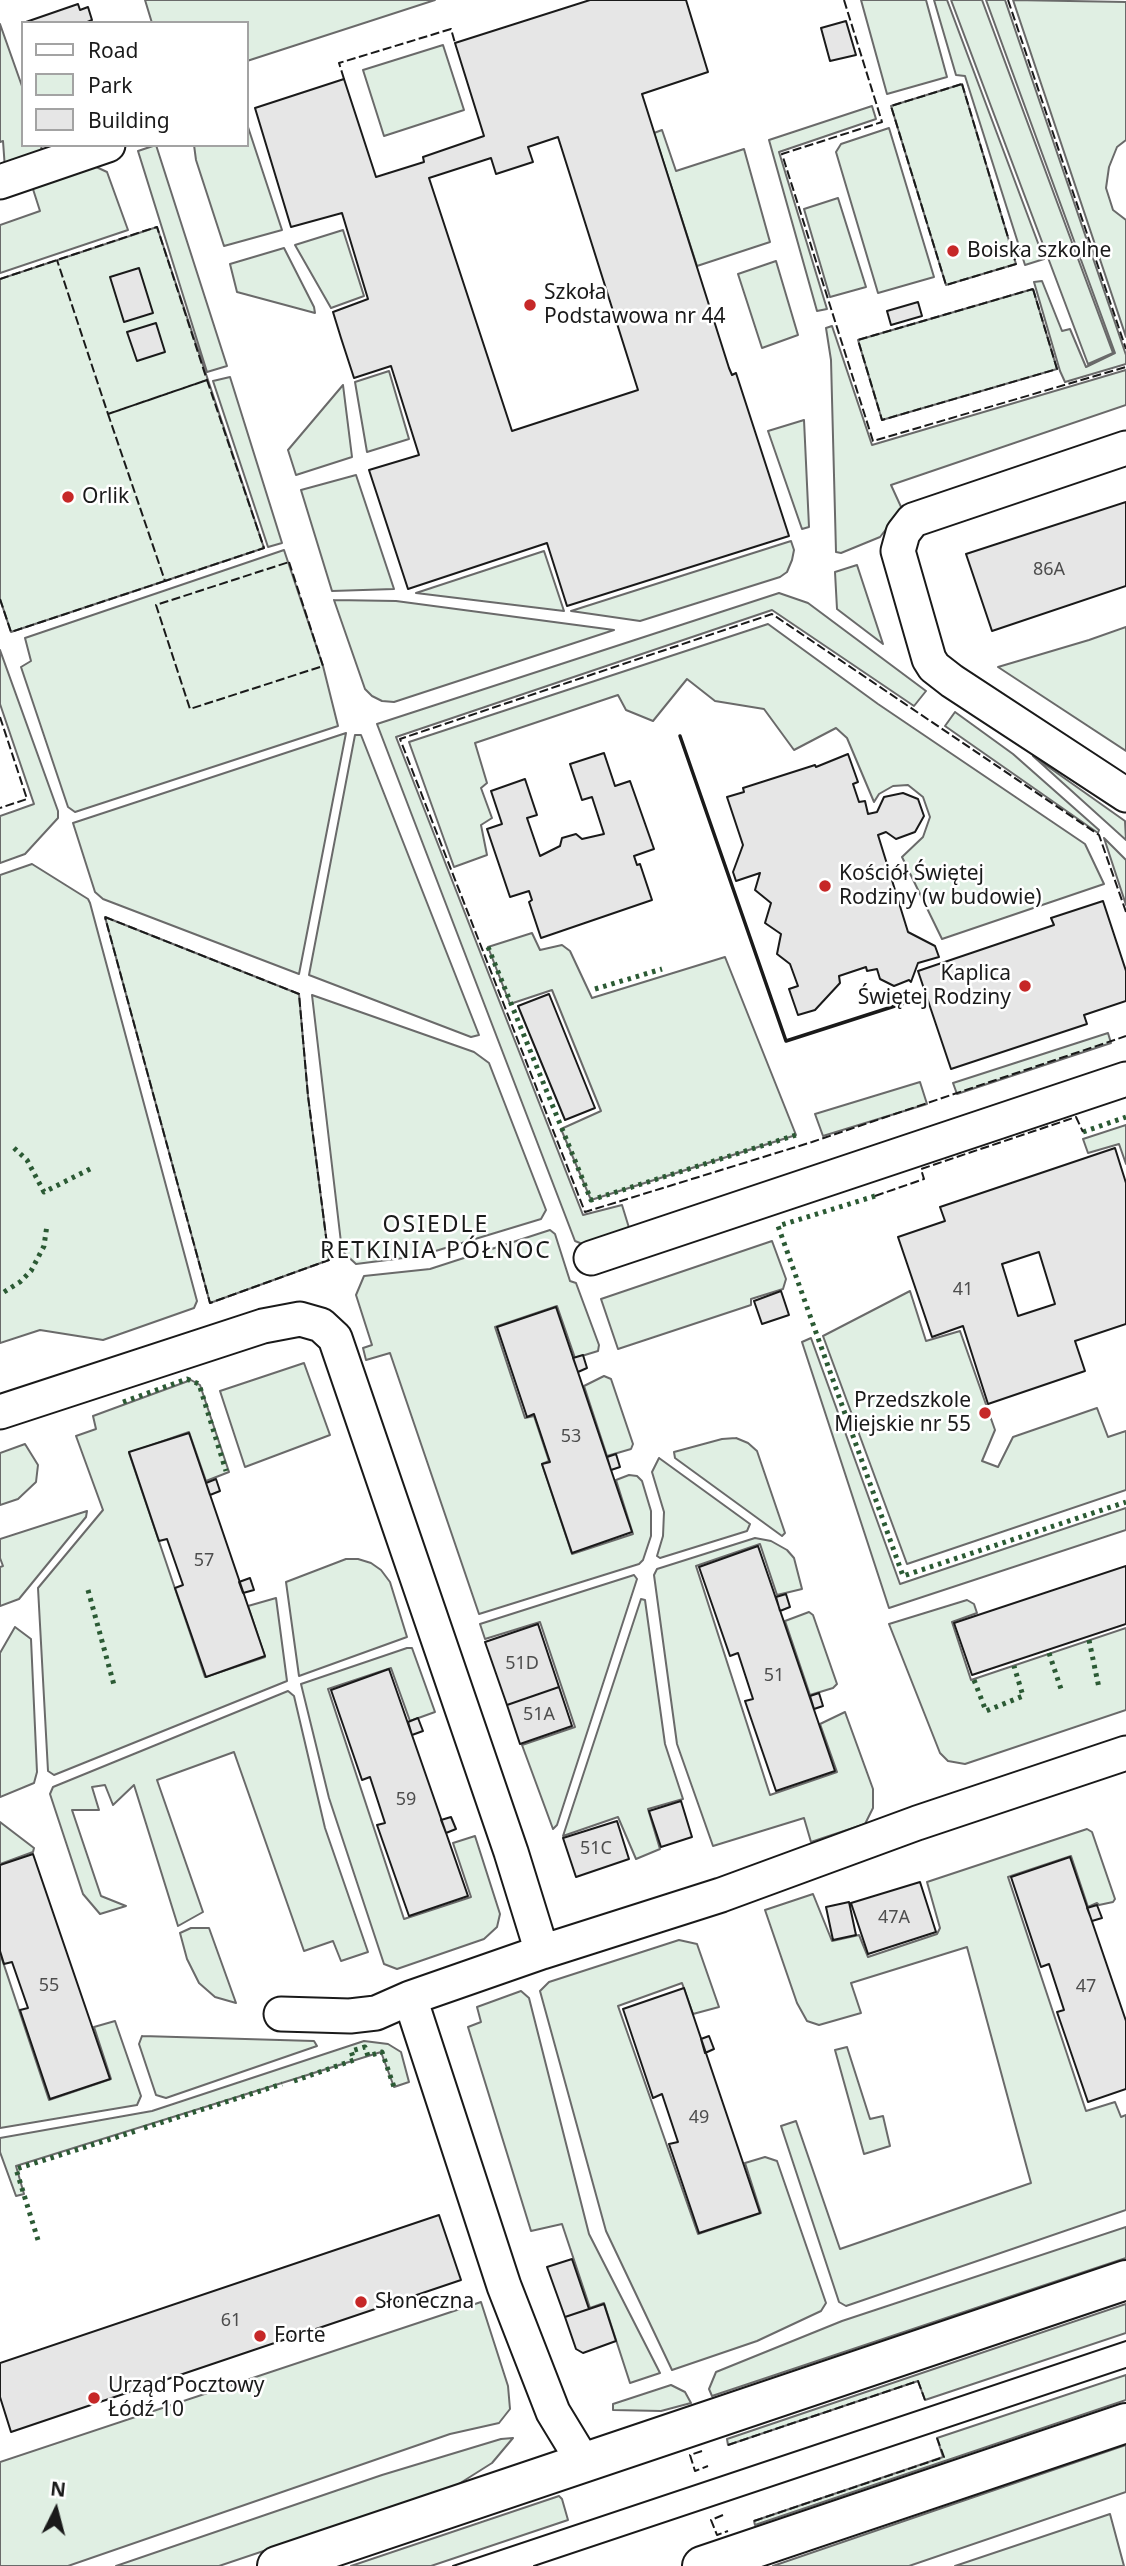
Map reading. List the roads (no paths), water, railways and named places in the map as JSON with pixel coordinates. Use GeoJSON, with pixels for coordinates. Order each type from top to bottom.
{"type":"FeatureCollection","features":[{"type":"Feature","properties":{"kind":"street"},"geometry":{"type":"LineString","coordinates":[[0,182],[102,147]]}},
{"type":"Feature","properties":{"kind":"street"},"geometry":{"type":"LineString","coordinates":[[1126,448],[913,520],[903,533],[898,551],[929,659],[934,667],[1126,795]]}},
{"type":"Feature","properties":{"kind":"street"},"geometry":{"type":"LineString","coordinates":[[591,1258],[1126,1079]]}},
{"type":"Feature","properties":{"kind":"street"},"geometry":{"type":"LineString","coordinates":[[0,1412],[263,1326],[300,1319],[321,1325],[335,1338],[511,1852],[542,1952]]}},
{"type":"Feature","properties":{"kind":"street"},"geometry":{"type":"LineString","coordinates":[[281,2014],[349,2016],[376,2013],[410,1998],[542,1952],[721,1895],[917,1823],[1126,1753]]}},
{"type":"Feature","properties":{"kind":"street"},"geometry":{"type":"LineString","coordinates":[[410,1998],[508,2298],[553,2412],[584,2463]]}},
{"type":"Feature","properties":{"kind":"street"},"geometry":{"type":"LineString","coordinates":[[277,2566],[1126,2280]]}},
{"type":"Feature","properties":{"kind":"street"},"geometry":{"type":"LineString","coordinates":[[702,2566],[1126,2423]]}},
{"type":"Feature","properties":{"kind":"tram line"},"geometry":{"type":"LineString","coordinates":[[453,2566],[1126,2341]]}},
{"type":"Feature","properties":{"kind":"tram line"},"geometry":{"type":"LineString","coordinates":[[534,2566],[1126,2368]]}},
{"type":"Feature","properties":{"kind":"place","name":"Boiska szkolne"},"geometry":{"type":"Point","coordinates":[953,251]}},
{"type":"Feature","properties":{"kind":"place","name":"Szkoła Podstawowa nr 44"},"geometry":{"type":"Point","coordinates":[530,305]}},
{"type":"Feature","properties":{"kind":"place","name":"Orlik"},"geometry":{"type":"Point","coordinates":[68,497]}},
{"type":"Feature","properties":{"kind":"place","name":"Kościół Świętej Rodziny (w budowie)"},"geometry":{"type":"Point","coordinates":[825,886]}},
{"type":"Feature","properties":{"kind":"place","name":"Kaplica Świętej Rodziny"},"geometry":{"type":"Point","coordinates":[1025,986]}},
{"type":"Feature","properties":{"kind":"place","name":"Przedszkole Miejskie nr 55"},"geometry":{"type":"Point","coordinates":[985,1413]}},
{"type":"Feature","properties":{"kind":"place","name":"Słoneczna"},"geometry":{"type":"Point","coordinates":[361,2302]}},
{"type":"Feature","properties":{"kind":"place","name":"Forte"},"geometry":{"type":"Point","coordinates":[260,2336]}},
{"type":"Feature","properties":{"kind":"place","name":"Urząd Pocztowy Łódź 10"},"geometry":{"type":"Point","coordinates":[94,2398]}},
{"type":"Feature","properties":{"kind":"district","name":"OSIEDLE RETKINIA PÓŁNOC"},"geometry":{"type":"Point","coordinates":[436,1238]}}]}
